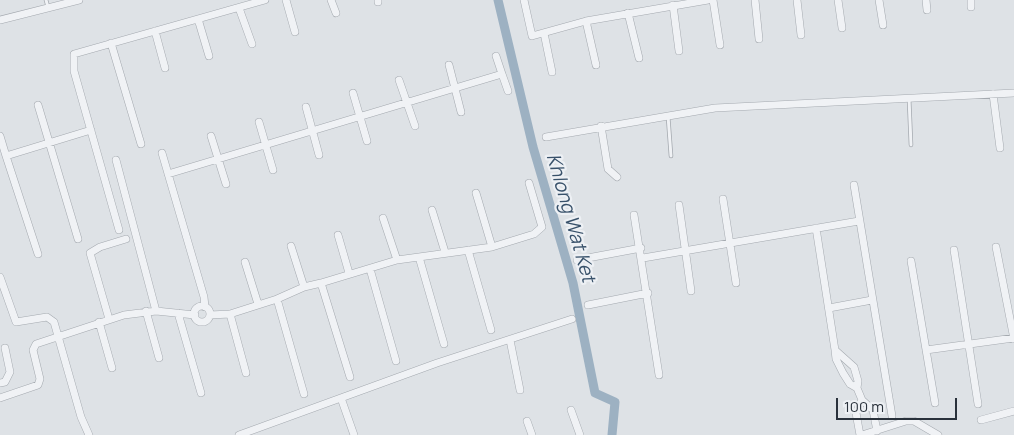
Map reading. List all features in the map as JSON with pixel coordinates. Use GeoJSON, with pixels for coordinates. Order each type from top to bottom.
{"type":"FeatureCollection","features":[{"type":"Feature","properties":{"kind":"street"},"geometry":{"type":"LineString","coordinates":[[0,20],[79,0]]}},
{"type":"Feature","properties":{"kind":"street"},"geometry":{"type":"LineString","coordinates":[[119,230],[74,71],[74,54],[266,0]]}},
{"type":"Feature","properties":{"kind":"street"},"geometry":{"type":"LineString","coordinates":[[286,0],[295,32]]}},
{"type":"Feature","properties":{"kind":"street"},"geometry":{"type":"LineString","coordinates":[[331,0],[336,13]]}},
{"type":"Feature","properties":{"kind":"street"},"geometry":{"type":"LineString","coordinates":[[524,0],[532,36],[586,21],[708,0]]}},
{"type":"Feature","properties":{"kind":"street"},"geometry":{"type":"LineString","coordinates":[[714,0],[720,45]]}},
{"type":"Feature","properties":{"kind":"street"},"geometry":{"type":"LineString","coordinates":[[755,0],[760,39]]}},
{"type":"Feature","properties":{"kind":"street"},"geometry":{"type":"LineString","coordinates":[[797,0],[801,35]]}},
{"type":"Feature","properties":{"kind":"street"},"geometry":{"type":"LineString","coordinates":[[838,0],[842,28]]}},
{"type":"Feature","properties":{"kind":"street"},"geometry":{"type":"LineString","coordinates":[[879,0],[883,25]]}},
{"type":"Feature","properties":{"kind":"street"},"geometry":{"type":"LineString","coordinates":[[926,0],[927,10]]}},
{"type":"Feature","properties":{"kind":"street"},"geometry":{"type":"LineString","coordinates":[[673,5],[679,51]]}},
{"type":"Feature","properties":{"kind":"street"},"geometry":{"type":"LineString","coordinates":[[239,8],[252,44]]}},
{"type":"Feature","properties":{"kind":"street"},"geometry":{"type":"LineString","coordinates":[[628,13],[639,58]]}},
{"type":"Feature","properties":{"kind":"street"},"geometry":{"type":"LineString","coordinates":[[198,19],[209,56]]}},
{"type":"Feature","properties":{"kind":"street"},"geometry":{"type":"LineString","coordinates":[[586,21],[596,65]]}},
{"type":"Feature","properties":{"kind":"street"},"geometry":{"type":"LineString","coordinates":[[155,31],[165,68]]}},
{"type":"Feature","properties":{"kind":"street"},"geometry":{"type":"LineString","coordinates":[[544,32],[552,72]]}},
{"type":"Feature","properties":{"kind":"street"},"geometry":{"type":"LineString","coordinates":[[111,43],[141,144]]}},
{"type":"Feature","properties":{"kind":"street"},"geometry":{"type":"LineString","coordinates":[[496,56],[508,91]]}},
{"type":"Feature","properties":{"kind":"street"},"geometry":{"type":"LineString","coordinates":[[449,65],[462,112]]}},
{"type":"Feature","properties":{"kind":"street"},"geometry":{"type":"LineString","coordinates":[[168,174],[502,74]]}},
{"type":"Feature","properties":{"kind":"street"},"geometry":{"type":"LineString","coordinates":[[399,80],[415,126]]}},
{"type":"Feature","properties":{"kind":"street"},"geometry":{"type":"LineString","coordinates":[[353,93],[367,141]]}},
{"type":"Feature","properties":{"kind":"street"},"geometry":{"type":"LineString","coordinates":[[546,137],[715,108],[1014,93]]}},
{"type":"Feature","properties":{"kind":"street"},"geometry":{"type":"LineString","coordinates":[[993,94],[1000,148]]}},
{"type":"Feature","properties":{"kind":"street"},"geometry":{"type":"LineString","coordinates":[[38,105],[51,143],[78,239]]}},
{"type":"Feature","properties":{"kind":"street"},"geometry":{"type":"LineString","coordinates":[[306,107],[319,156]]}},
{"type":"Feature","properties":{"kind":"street"},"geometry":{"type":"LineString","coordinates":[[259,122],[273,170]]}},
{"type":"Feature","properties":{"kind":"street"},"geometry":{"type":"LineString","coordinates":[[602,126],[608,169],[617,177]]}},
{"type":"Feature","properties":{"kind":"street"},"geometry":{"type":"LineString","coordinates":[[6,156],[91,130]]}},
{"type":"Feature","properties":{"kind":"street"},"geometry":{"type":"LineString","coordinates":[[0,136],[38,254]]}},
{"type":"Feature","properties":{"kind":"street"},"geometry":{"type":"LineString","coordinates":[[211,136],[226,184]]}},
{"type":"Feature","properties":{"kind":"street"},"geometry":{"type":"LineString","coordinates":[[162,153],[204,297],[205,307],[210,315]]}},
{"type":"Feature","properties":{"kind":"street"},"geometry":{"type":"LineString","coordinates":[[116,160],[156,311]]}},
{"type":"Feature","properties":{"kind":"street"},"geometry":{"type":"LineString","coordinates":[[205,307],[197,308],[195,315],[196,319],[202,322],[209,318],[210,315],[230,314],[276,299],[304,287],[396,260],[492,246],[534,234],[542,227],[529,183]]}},
{"type":"Feature","properties":{"kind":"street"},"geometry":{"type":"LineString","coordinates":[[854,185],[892,416]]}},
{"type":"Feature","properties":{"kind":"street"},"geometry":{"type":"LineString","coordinates":[[476,193],[492,246]]}},
{"type":"Feature","properties":{"kind":"street"},"geometry":{"type":"LineString","coordinates":[[722,199],[736,284]]}},
{"type":"Feature","properties":{"kind":"street"},"geometry":{"type":"LineString","coordinates":[[679,205],[692,291]]}},
{"type":"Feature","properties":{"kind":"street"},"geometry":{"type":"LineString","coordinates":[[432,210],[445,252]]}},
{"type":"Feature","properties":{"kind":"street"},"geometry":{"type":"LineString","coordinates":[[634,215],[643,258],[659,375]]}},
{"type":"Feature","properties":{"kind":"street"},"geometry":{"type":"LineString","coordinates":[[383,218],[396,260]]}},
{"type":"Feature","properties":{"kind":"street"},"geometry":{"type":"LineString","coordinates":[[643,258],[859,221]]}},
{"type":"Feature","properties":{"kind":"street"},"geometry":{"type":"LineString","coordinates":[[816,228],[836,359],[850,384],[857,388]]}},
{"type":"Feature","properties":{"kind":"street"},"geometry":{"type":"LineString","coordinates":[[338,236],[349,273]]}},
{"type":"Feature","properties":{"kind":"street"},"geometry":{"type":"LineString","coordinates":[[109,319],[90,253],[100,246],[126,239]]}},
{"type":"Feature","properties":{"kind":"street"},"geometry":{"type":"LineString","coordinates":[[291,246],[304,287]]}},
{"type":"Feature","properties":{"kind":"street"},"geometry":{"type":"LineString","coordinates":[[926,350],[1014,338],[996,247]]}},
{"type":"Feature","properties":{"kind":"street"},"geometry":{"type":"LineString","coordinates":[[577,260],[641,248]]}},
{"type":"Feature","properties":{"kind":"street"},"geometry":{"type":"LineString","coordinates":[[468,250],[490,330]]}},
{"type":"Feature","properties":{"kind":"street"},"geometry":{"type":"LineString","coordinates":[[954,250],[978,404]]}},
{"type":"Feature","properties":{"kind":"street"},"geometry":{"type":"LineString","coordinates":[[419,257],[444,344]]}},
{"type":"Feature","properties":{"kind":"street"},"geometry":{"type":"LineString","coordinates":[[911,261],[935,403]]}},
{"type":"Feature","properties":{"kind":"street"},"geometry":{"type":"LineString","coordinates":[[245,262],[258,304]]}},
{"type":"Feature","properties":{"kind":"street"},"geometry":{"type":"LineString","coordinates":[[370,269],[396,360]]}},
{"type":"Feature","properties":{"kind":"street"},"geometry":{"type":"LineString","coordinates":[[0,277],[16,322],[51,318],[81,417],[89,435]]}},
{"type":"Feature","properties":{"kind":"street"},"geometry":{"type":"LineString","coordinates":[[321,283],[350,377]]}},
{"type":"Feature","properties":{"kind":"street"},"geometry":{"type":"LineString","coordinates":[[588,305],[648,293]]}},
{"type":"Feature","properties":{"kind":"street"},"geometry":{"type":"LineString","coordinates":[[276,299],[304,394]]}},
{"type":"Feature","properties":{"kind":"street"},"geometry":{"type":"LineString","coordinates":[[829,308],[872,300]]}},
{"type":"Feature","properties":{"kind":"street"},"geometry":{"type":"LineString","coordinates":[[146,311],[159,358]]}},
{"type":"Feature","properties":{"kind":"street"},"geometry":{"type":"LineString","coordinates":[[0,398],[38,385],[40,379],[34,346],[99,322],[146,311],[195,315]]}},
{"type":"Feature","properties":{"kind":"street"},"geometry":{"type":"LineString","coordinates":[[178,313],[201,393]]}},
{"type":"Feature","properties":{"kind":"street"},"geometry":{"type":"LineString","coordinates":[[230,314],[246,373]]}},
{"type":"Feature","properties":{"kind":"street"},"geometry":{"type":"LineString","coordinates":[[239,435],[438,363],[572,319]]}},
{"type":"Feature","properties":{"kind":"street"},"geometry":{"type":"LineString","coordinates":[[99,322],[112,368]]}},
{"type":"Feature","properties":{"kind":"street"},"geometry":{"type":"LineString","coordinates":[[510,340],[520,390]]}},
{"type":"Feature","properties":{"kind":"street"},"geometry":{"type":"LineString","coordinates":[[0,383],[5,382],[10,372],[5,348]]}},
{"type":"Feature","properties":{"kind":"street"},"geometry":{"type":"LineString","coordinates":[[835,350],[854,367],[858,381],[857,388],[862,400],[873,410],[877,431]]}},
{"type":"Feature","properties":{"kind":"street"},"geometry":{"type":"LineString","coordinates":[[341,398],[354,435]]}},
{"type":"Feature","properties":{"kind":"street"},"geometry":{"type":"LineString","coordinates":[[862,400],[856,413],[861,435],[906,421],[914,421],[938,435]]}},
{"type":"Feature","properties":{"kind":"street"},"geometry":{"type":"LineString","coordinates":[[571,410],[580,435]]}},
{"type":"Feature","properties":{"kind":"street"},"geometry":{"type":"LineString","coordinates":[[981,420],[1014,411]]}},
{"type":"Feature","properties":{"kind":"street"},"geometry":{"type":"LineString","coordinates":[[527,421],[532,435]]}},
{"type":"Feature","properties":{"kind":"lane"},"geometry":{"type":"LineString","coordinates":[[46,0],[48,8]]}},
{"type":"Feature","properties":{"kind":"lane"},"geometry":{"type":"LineString","coordinates":[[909,98],[911,145]]}},
{"type":"Feature","properties":{"kind":"lane"},"geometry":{"type":"LineString","coordinates":[[668,115],[671,156]]}},
{"type":"Feature","properties":{"kind":"waterway","name":"Khlong Wat Ket"},"geometry":{"type":"LineString","coordinates":[[498,0],[533,147],[573,283],[595,393],[615,402],[612,435]]}}]}
